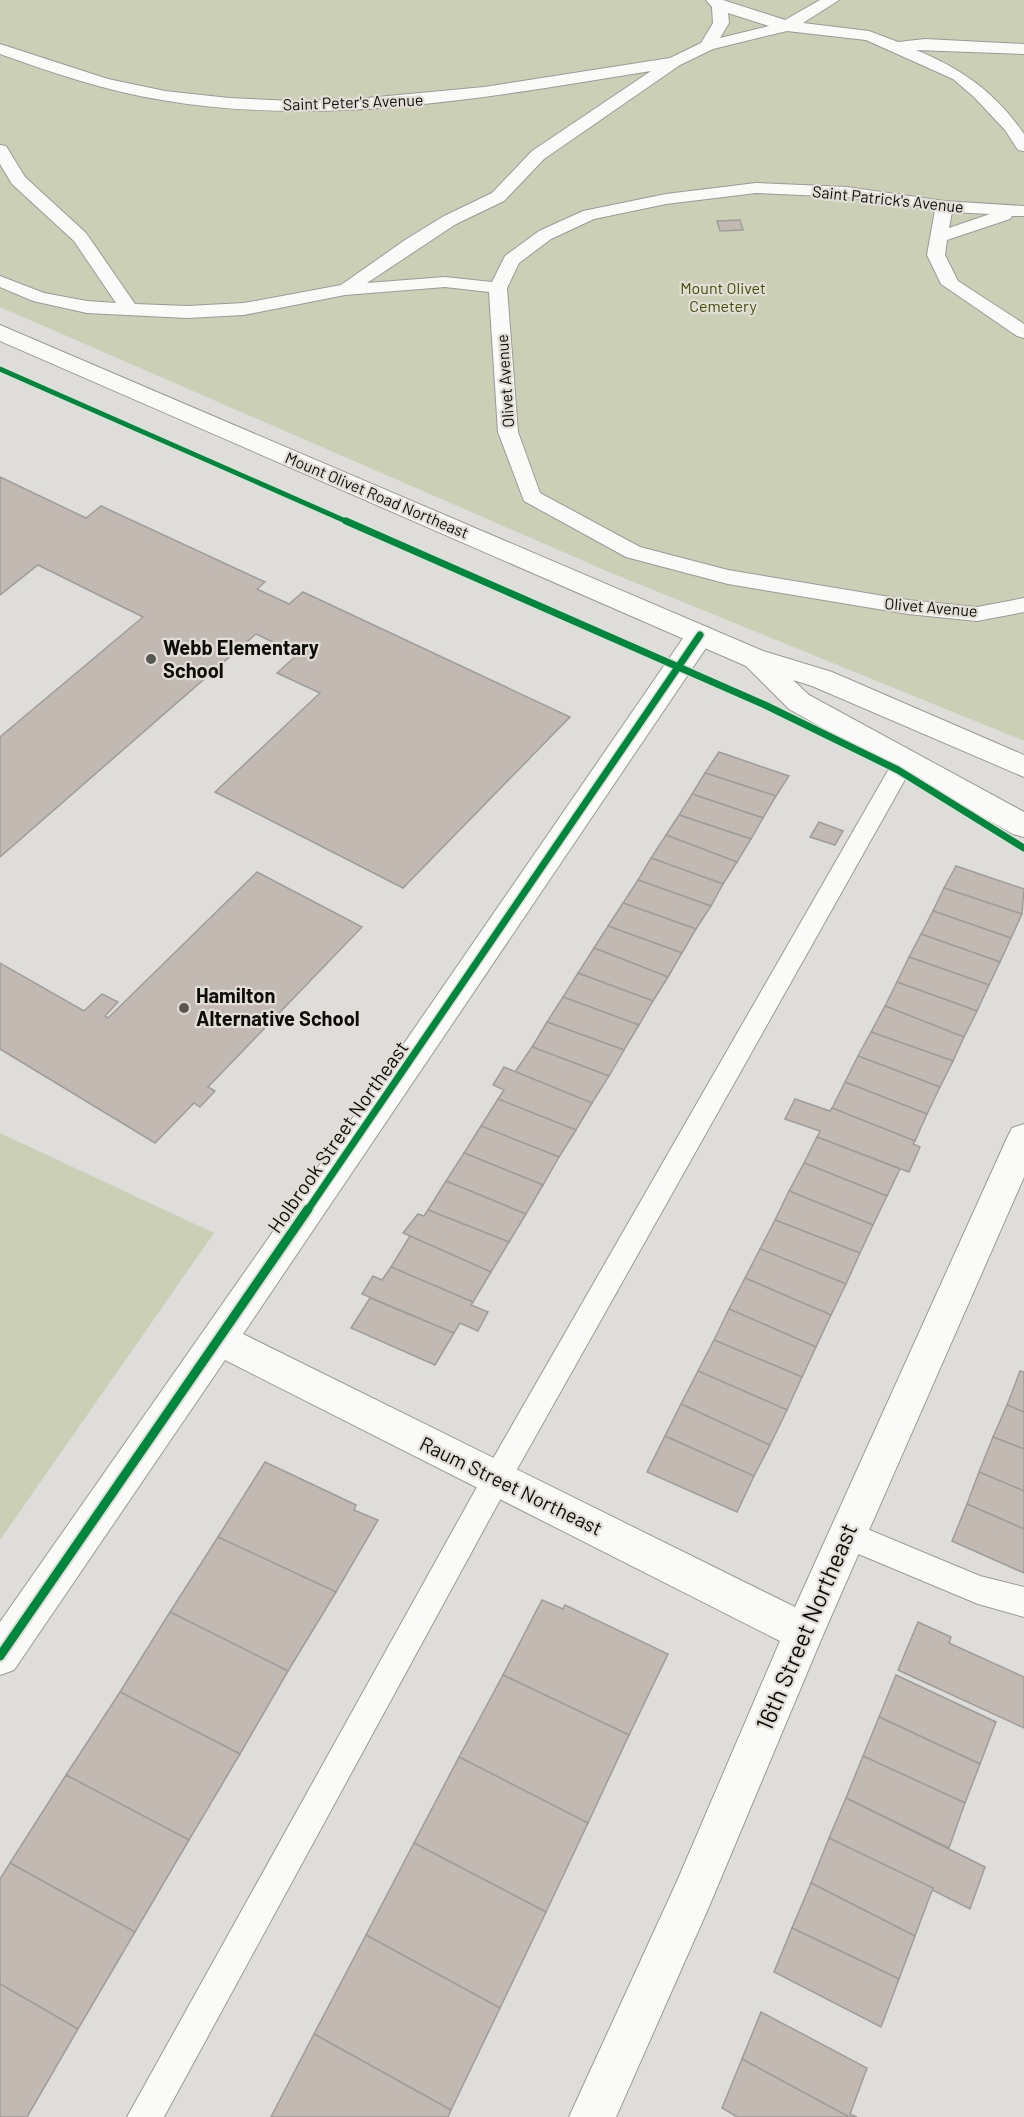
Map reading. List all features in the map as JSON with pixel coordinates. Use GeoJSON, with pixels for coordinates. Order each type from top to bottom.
{"type":"FeatureCollection","features":[{"type":"Feature","properties":{"kind":"street","name":"Mount Olivet Road Northeast"},"geometry":{"type":"LineString","coordinates":[[3,336],[753,658],[822,679],[1024,767]]}},
{"type":"Feature","properties":{"kind":"street","name":"Holbrook Street Northeast"},"geometry":{"type":"LineString","coordinates":[[0,1656],[700,635]]}},
{"type":"Feature","properties":{"kind":"street","name":"Mount Olivet Road Northeast"},"geometry":{"type":"LineString","coordinates":[[753,658],[799,702],[1024,826]]}},
{"type":"Feature","properties":{"kind":"street","name":"16th Street Northeast"},"geometry":{"type":"LineString","coordinates":[[592,2117],[693,1894],[804,1632],[1024,1138]]}},
{"type":"Feature","properties":{"kind":"street","name":"Raum Street Northeast"},"geometry":{"type":"LineString","coordinates":[[218,1339],[804,1632]]}},
{"type":"Feature","properties":{"kind":"lane"},"geometry":{"type":"LineString","coordinates":[[707,46],[721,23],[717,3],[787,26],[869,36],[959,76],[1011,127],[1024,146]]}},
{"type":"Feature","properties":{"kind":"lane"},"geometry":{"type":"LineString","coordinates":[[345,290],[450,220],[498,197],[538,155],[674,62],[707,46],[787,26],[838,5],[869,36]]}},
{"type":"Feature","properties":{"kind":"lane"},"geometry":{"type":"LineString","coordinates":[[1001,47],[1024,38]]}},
{"type":"Feature","properties":{"kind":"lane"},"geometry":{"type":"LineString","coordinates":[[898,47],[926,44],[1024,49]]}},
{"type":"Feature","properties":{"kind":"lane","name":"Saint Peter's Avenue"},"geometry":{"type":"LineString","coordinates":[[0,49],[108,84],[165,96],[232,104],[317,106],[426,99],[674,62]]}},
{"type":"Feature","properties":{"kind":"lane"},"geometry":{"type":"LineString","coordinates":[[0,150],[18,180],[80,237],[130,310]]}},
{"type":"Feature","properties":{"kind":"lane","name":"Saint Patrick's Avenue"},"geometry":{"type":"LineString","coordinates":[[498,288],[511,260],[545,235],[589,215],[666,199],[756,188],[848,192],[944,206],[1020,211]]}},
{"type":"Feature","properties":{"kind":"lane"},"geometry":{"type":"LineString","coordinates":[[944,206],[936,255],[950,284],[1024,332]]}},
{"type":"Feature","properties":{"kind":"lane"},"geometry":{"type":"LineString","coordinates":[[940,237],[1020,211]]}},
{"type":"Feature","properties":{"kind":"lane"},"geometry":{"type":"LineString","coordinates":[[411,244],[423,265],[445,282]]}},
{"type":"Feature","properties":{"kind":"lane"},"geometry":{"type":"LineString","coordinates":[[0,281],[39,297],[87,307],[187,312],[244,309],[345,290],[445,282],[498,288]]}},
{"type":"Feature","properties":{"kind":"lane","name":"Olivet Avenue"},"geometry":{"type":"LineString","coordinates":[[498,288],[508,432],[531,497],[633,552],[728,577],[919,609],[977,614],[1024,605]]}},
{"type":"Feature","properties":{"kind":"lane"},"geometry":{"type":"LineString","coordinates":[[145,2117],[496,1478],[905,760]]}},
{"type":"Feature","properties":{"kind":"lane"},"geometry":{"type":"LineString","coordinates":[[848,1535],[978,1590],[1024,1602]]}},
{"type":"Feature","properties":{"kind":"green space","name":"Mount Olivet Cemetery"},"geometry":{"type":"Polygon","coordinates":[[[0,0],[1024,0],[1024,741],[609,572],[0,307],[0,0]]]}},
{"type":"Feature","properties":{"kind":"green space"},"geometry":{"type":"Polygon","coordinates":[[[0,1133],[214,1233],[0,1540],[0,1133]]]}},
{"type":"Feature","properties":{"kind":"building"},"geometry":{"type":"Polygon","coordinates":[[[740,220],[743,230],[720,231],[717,221],[740,220]]]}},
{"type":"Feature","properties":{"kind":"building"},"geometry":{"type":"Polygon","coordinates":[[[0,477],[86,518],[101,506],[265,582],[257,589],[289,604],[303,592],[570,717],[403,888],[215,792],[320,693],[277,673],[298,654],[256,634],[0,857],[0,737],[143,617],[38,565],[0,595],[0,477]]]}},
{"type":"Feature","properties":{"kind":"building"},"geometry":{"type":"Polygon","coordinates":[[[719,752],[789,776],[776,796],[705,773],[719,752]]]}},
{"type":"Feature","properties":{"kind":"building"},"geometry":{"type":"Polygon","coordinates":[[[705,773],[776,796],[763,818],[692,794],[705,773]]]}},
{"type":"Feature","properties":{"kind":"building"},"geometry":{"type":"Polygon","coordinates":[[[692,794],[763,818],[751,839],[679,815],[692,794]]]}},
{"type":"Feature","properties":{"kind":"building"},"geometry":{"type":"Polygon","coordinates":[[[679,815],[751,839],[737,862],[666,835],[679,815]]]}},
{"type":"Feature","properties":{"kind":"building"},"geometry":{"type":"Polygon","coordinates":[[[819,822],[843,831],[835,845],[810,837],[819,822]]]}},
{"type":"Feature","properties":{"kind":"building"},"geometry":{"type":"Polygon","coordinates":[[[666,835],[737,862],[723,884],[651,858],[666,835]]]}},
{"type":"Feature","properties":{"kind":"building"},"geometry":{"type":"Polygon","coordinates":[[[651,858],[723,884],[711,906],[638,880],[651,858]]]}},
{"type":"Feature","properties":{"kind":"building"},"geometry":{"type":"Polygon","coordinates":[[[956,866],[1024,889],[1022,914],[944,888],[956,866]]]}},
{"type":"Feature","properties":{"kind":"building"},"geometry":{"type":"Polygon","coordinates":[[[257,872],[362,927],[208,1087],[215,1091],[200,1107],[194,1103],[155,1143],[0,1049],[0,963],[84,1011],[102,994],[118,1002],[105,1016],[108,1018],[257,872]]]}},
{"type":"Feature","properties":{"kind":"building"},"geometry":{"type":"Polygon","coordinates":[[[638,880],[711,906],[696,929],[623,903],[638,880]]]}},
{"type":"Feature","properties":{"kind":"building"},"geometry":{"type":"Polygon","coordinates":[[[944,888],[1022,914],[1011,938],[933,911],[944,888]]]}},
{"type":"Feature","properties":{"kind":"building"},"geometry":{"type":"Polygon","coordinates":[[[623,903],[696,929],[682,953],[608,926],[623,903]]]}},
{"type":"Feature","properties":{"kind":"building"},"geometry":{"type":"Polygon","coordinates":[[[933,911],[1011,938],[1000,962],[921,934],[933,911]]]}},
{"type":"Feature","properties":{"kind":"building"},"geometry":{"type":"Polygon","coordinates":[[[608,926],[682,953],[668,977],[594,948],[608,926]]]}},
{"type":"Feature","properties":{"kind":"building"},"geometry":{"type":"Polygon","coordinates":[[[921,934],[1000,962],[989,985],[909,957],[921,934]]]}},
{"type":"Feature","properties":{"kind":"building"},"geometry":{"type":"Polygon","coordinates":[[[594,948],[668,977],[653,1001],[578,973],[594,948]]]}},
{"type":"Feature","properties":{"kind":"building"},"geometry":{"type":"Polygon","coordinates":[[[909,957],[989,985],[977,1011],[897,982],[909,957]]]}},
{"type":"Feature","properties":{"kind":"building"},"geometry":{"type":"Polygon","coordinates":[[[578,973],[653,1001],[639,1025],[563,997],[578,973]]]}},
{"type":"Feature","properties":{"kind":"building"},"geometry":{"type":"Polygon","coordinates":[[[897,982],[977,1011],[964,1037],[885,1006],[897,982]]]}},
{"type":"Feature","properties":{"kind":"building"},"geometry":{"type":"Polygon","coordinates":[[[563,997],[639,1025],[624,1050],[547,1022],[563,997]]]}},
{"type":"Feature","properties":{"kind":"building"},"geometry":{"type":"Polygon","coordinates":[[[885,1006],[964,1037],[953,1061],[871,1032],[885,1006]]]}},
{"type":"Feature","properties":{"kind":"building"},"geometry":{"type":"Polygon","coordinates":[[[547,1022],[624,1050],[609,1076],[532,1047],[547,1022]]]}},
{"type":"Feature","properties":{"kind":"building"},"geometry":{"type":"Polygon","coordinates":[[[871,1032],[953,1061],[940,1087],[858,1056],[871,1032]]]}},
{"type":"Feature","properties":{"kind":"building"},"geometry":{"type":"Polygon","coordinates":[[[532,1047],[609,1076],[592,1103],[515,1072],[532,1047]]]}},
{"type":"Feature","properties":{"kind":"building"},"geometry":{"type":"Polygon","coordinates":[[[858,1056],[940,1087],[927,1114],[845,1082],[858,1056]]]}},
{"type":"Feature","properties":{"kind":"building"},"geometry":{"type":"Polygon","coordinates":[[[504,1067],[592,1103],[576,1130],[498,1099],[504,1090],[493,1085],[504,1067]]]}},
{"type":"Feature","properties":{"kind":"building"},"geometry":{"type":"Polygon","coordinates":[[[845,1082],[927,1114],[915,1141],[832,1108],[845,1082]]]}},
{"type":"Feature","properties":{"kind":"building"},"geometry":{"type":"Polygon","coordinates":[[[498,1099],[576,1130],[559,1157],[481,1126],[498,1099]]]}},
{"type":"Feature","properties":{"kind":"building"},"geometry":{"type":"Polygon","coordinates":[[[795,1099],[830,1111],[832,1108],[915,1141],[913,1144],[920,1147],[909,1172],[817,1137],[820,1131],[785,1119],[795,1099]]]}},
{"type":"Feature","properties":{"kind":"building"},"geometry":{"type":"Polygon","coordinates":[[[481,1126],[559,1157],[543,1185],[464,1153],[481,1126]]]}},
{"type":"Feature","properties":{"kind":"building"},"geometry":{"type":"Polygon","coordinates":[[[817,1137],[900,1169],[887,1196],[804,1163],[817,1137]]]}},
{"type":"Feature","properties":{"kind":"building"},"geometry":{"type":"Polygon","coordinates":[[[464,1153],[543,1185],[526,1214],[446,1181],[464,1153]]]}},
{"type":"Feature","properties":{"kind":"building"},"geometry":{"type":"Polygon","coordinates":[[[804,1163],[887,1196],[873,1225],[789,1191],[804,1163]]]}},
{"type":"Feature","properties":{"kind":"building"},"geometry":{"type":"Polygon","coordinates":[[[446,1181],[526,1214],[509,1242],[428,1210],[446,1181]]]}},
{"type":"Feature","properties":{"kind":"building"},"geometry":{"type":"Polygon","coordinates":[[[789,1191],[873,1225],[860,1253],[775,1220],[789,1191]]]}},
{"type":"Feature","properties":{"kind":"building"},"geometry":{"type":"Polygon","coordinates":[[[428,1210],[509,1242],[491,1272],[403,1233],[418,1214],[424,1216],[428,1210]]]}},
{"type":"Feature","properties":{"kind":"building"},"geometry":{"type":"Polygon","coordinates":[[[775,1220],[860,1253],[846,1284],[760,1249],[775,1220]]]}},
{"type":"Feature","properties":{"kind":"building"},"geometry":{"type":"Polygon","coordinates":[[[410,1236],[491,1272],[473,1302],[391,1267],[410,1236]]]}},
{"type":"Feature","properties":{"kind":"building"},"geometry":{"type":"Polygon","coordinates":[[[760,1249],[846,1284],[831,1315],[745,1278],[760,1249]]]}},
{"type":"Feature","properties":{"kind":"building"},"geometry":{"type":"Polygon","coordinates":[[[391,1267],[473,1302],[471,1305],[488,1312],[478,1331],[460,1323],[454,1333],[362,1294],[373,1276],[382,1280],[391,1267]]]}},
{"type":"Feature","properties":{"kind":"building"},"geometry":{"type":"Polygon","coordinates":[[[745,1278],[831,1315],[816,1347],[729,1309],[745,1278]]]}},
{"type":"Feature","properties":{"kind":"building"},"geometry":{"type":"Polygon","coordinates":[[[370,1298],[454,1333],[435,1365],[351,1328],[370,1298]]]}},
{"type":"Feature","properties":{"kind":"building"},"geometry":{"type":"Polygon","coordinates":[[[729,1309],[816,1347],[802,1377],[714,1340],[729,1309]]]}},
{"type":"Feature","properties":{"kind":"building"},"geometry":{"type":"Polygon","coordinates":[[[714,1340],[802,1377],[787,1410],[698,1371],[714,1340]]]}},
{"type":"Feature","properties":{"kind":"building"},"geometry":{"type":"Polygon","coordinates":[[[698,1371],[787,1410],[770,1445],[681,1404],[698,1371]]]}},
{"type":"Feature","properties":{"kind":"building"},"geometry":{"type":"Polygon","coordinates":[[[1020,1371],[1024,1372],[1024,1412],[1007,1405],[1020,1371]]]}},
{"type":"Feature","properties":{"kind":"building"},"geometry":{"type":"Polygon","coordinates":[[[681,1404],[770,1445],[754,1476],[665,1436],[681,1404]]]}},
{"type":"Feature","properties":{"kind":"building"},"geometry":{"type":"Polygon","coordinates":[[[1007,1405],[1024,1412],[1024,1449],[993,1437],[1007,1405]]]}},
{"type":"Feature","properties":{"kind":"building"},"geometry":{"type":"Polygon","coordinates":[[[665,1436],[754,1476],[737,1512],[647,1472],[665,1436]]]}},
{"type":"Feature","properties":{"kind":"building"},"geometry":{"type":"Polygon","coordinates":[[[993,1437],[1024,1449],[1024,1491],[979,1472],[993,1437]]]}},
{"type":"Feature","properties":{"kind":"building"},"geometry":{"type":"Polygon","coordinates":[[[265,1462],[356,1505],[354,1510],[378,1520],[336,1592],[218,1537],[265,1462]]]}},
{"type":"Feature","properties":{"kind":"building"},"geometry":{"type":"Polygon","coordinates":[[[979,1472],[1024,1491],[1024,1529],[967,1504],[979,1472]]]}},
{"type":"Feature","properties":{"kind":"building"},"geometry":{"type":"Polygon","coordinates":[[[967,1504],[1024,1529],[1024,1573],[952,1541],[967,1504]]]}},
{"type":"Feature","properties":{"kind":"building"},"geometry":{"type":"Polygon","coordinates":[[[218,1537],[336,1592],[288,1671],[170,1612],[218,1537]]]}},
{"type":"Feature","properties":{"kind":"building"},"geometry":{"type":"Polygon","coordinates":[[[542,1600],[563,1609],[565,1605],[668,1654],[629,1735],[503,1675],[542,1600]]]}},
{"type":"Feature","properties":{"kind":"building"},"geometry":{"type":"Polygon","coordinates":[[[170,1612],[288,1671],[240,1754],[120,1692],[170,1612]]]}},
{"type":"Feature","properties":{"kind":"building"},"geometry":{"type":"Polygon","coordinates":[[[918,1622],[951,1637],[949,1643],[1024,1677],[1024,1728],[898,1670],[918,1622]]]}},
{"type":"Feature","properties":{"kind":"building"},"geometry":{"type":"Polygon","coordinates":[[[503,1675],[629,1735],[588,1823],[459,1757],[503,1675]]]}},
{"type":"Feature","properties":{"kind":"building"},"geometry":{"type":"Polygon","coordinates":[[[896,1675],[996,1722],[980,1764],[879,1717],[896,1675]]]}},
{"type":"Feature","properties":{"kind":"building"},"geometry":{"type":"Polygon","coordinates":[[[120,1692],[240,1754],[189,1840],[66,1775],[120,1692]]]}},
{"type":"Feature","properties":{"kind":"building"},"geometry":{"type":"Polygon","coordinates":[[[879,1717],[980,1764],[965,1803],[863,1756],[879,1717]]]}},
{"type":"Feature","properties":{"kind":"building"},"geometry":{"type":"Polygon","coordinates":[[[863,1756],[965,1803],[949,1848],[846,1798],[863,1756]]]}},
{"type":"Feature","properties":{"kind":"building"},"geometry":{"type":"Polygon","coordinates":[[[459,1757],[588,1823],[546,1912],[414,1843],[459,1757]]]}},
{"type":"Feature","properties":{"kind":"building"},"geometry":{"type":"Polygon","coordinates":[[[66,1775],[189,1840],[135,1932],[10,1863],[66,1775]]]}},
{"type":"Feature","properties":{"kind":"building"},"geometry":{"type":"Polygon","coordinates":[[[846,1798],[985,1867],[970,1909],[829,1838],[846,1798]]]}},
{"type":"Feature","properties":{"kind":"building"},"geometry":{"type":"Polygon","coordinates":[[[829,1838],[933,1888],[915,1936],[811,1883],[829,1838]]]}},
{"type":"Feature","properties":{"kind":"building"},"geometry":{"type":"Polygon","coordinates":[[[414,1843],[546,1912],[500,2008],[366,1935],[414,1843]]]}},
{"type":"Feature","properties":{"kind":"building"},"geometry":{"type":"Polygon","coordinates":[[[10,1863],[135,1932],[78,2029],[0,1984],[0,1879],[10,1863]]]}},
{"type":"Feature","properties":{"kind":"building"},"geometry":{"type":"Polygon","coordinates":[[[811,1883],[915,1936],[899,1979],[792,1928],[811,1883]]]}},
{"type":"Feature","properties":{"kind":"building"},"geometry":{"type":"Polygon","coordinates":[[[792,1928],[899,1979],[881,2027],[774,1972],[792,1928]]]}},
{"type":"Feature","properties":{"kind":"building"},"geometry":{"type":"Polygon","coordinates":[[[366,1935],[500,2008],[451,2110],[314,2034],[366,1935]]]}},
{"type":"Feature","properties":{"kind":"building"},"geometry":{"type":"Polygon","coordinates":[[[0,1984],[78,2029],[27,2117],[0,2117],[0,1984]]]}},
{"type":"Feature","properties":{"kind":"building"},"geometry":{"type":"Polygon","coordinates":[[[761,2012],[867,2068],[850,2114],[857,2117],[849,2117],[742,2059],[761,2012]]]}},
{"type":"Feature","properties":{"kind":"building"},"geometry":{"type":"Polygon","coordinates":[[[314,2034],[451,2110],[448,2117],[271,2117],[314,2034]]]}},
{"type":"Feature","properties":{"kind":"building"},"geometry":{"type":"Polygon","coordinates":[[[742,2059],[849,2117],[737,2117],[722,2108],[742,2059]]]}},
{"type":"Feature","properties":{"kind":"cycle path"},"geometry":{"type":"LineString","coordinates":[[0,369],[765,705],[898,770],[1024,848]]}},
{"type":"Feature","properties":{"kind":"cycle path"},"geometry":{"type":"LineString","coordinates":[[0,1656],[700,635]]}},
{"type":"Feature","properties":{"kind":"place","name":"Webb Elementary School"},"geometry":{"type":"Point","coordinates":[151,659]}},
{"type":"Feature","properties":{"kind":"place","name":"Hamilton Alternative School"},"geometry":{"type":"Point","coordinates":[184,1008]}}]}
